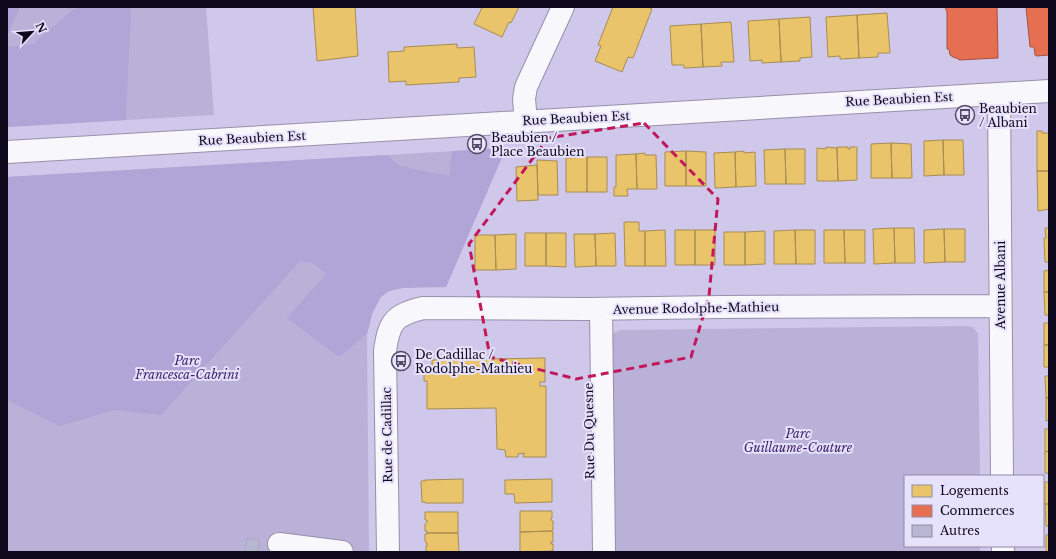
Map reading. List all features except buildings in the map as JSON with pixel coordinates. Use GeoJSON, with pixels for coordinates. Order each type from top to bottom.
{"type":"FeatureCollection","features":[{"type":"Feature","properties":{"kind":"street"},"geometry":{"type":"LineString","coordinates":[[526,121],[524,99],[526,87],[562,7]]}},
{"type":"Feature","properties":{"kind":"street","name":"Rue Beaubien Est"},"geometry":{"type":"LineString","coordinates":[[7,152],[1049,90]]}},
{"type":"Feature","properties":{"kind":"street","name":"Avenue Albani"},"geometry":{"type":"LineString","coordinates":[[999,94],[1002,475]]}},
{"type":"Feature","properties":{"kind":"street","name":"Avenue Rodolphe-Mathieu"},"geometry":{"type":"LineString","coordinates":[[395,320],[408,312],[423,308],[594,309],[736,306],[1000,306]]}},
{"type":"Feature","properties":{"kind":"street"},"geometry":{"type":"LineString","coordinates":[[594,309],[604,552]]}},
{"type":"Feature","properties":{"kind":"street","name":"Rue Du Quesne"},"geometry":{"type":"LineString","coordinates":[[591,552],[594,309]]}},
{"type":"Feature","properties":{"kind":"street","name":"Rue de Cadillac"},"geometry":{"type":"LineString","coordinates":[[388,552],[385,351],[387,336],[395,320]]}},
{"type":"Feature","properties":{"kind":"street"},"geometry":{"type":"LineString","coordinates":[[279,544],[342,552]]}},
{"type":"Feature","properties":{"kind":"highlighted area"},"geometry":{"type":"Polygon","coordinates":[[[644,123],[718,199],[709,296],[691,357],[576,379],[490,357],[469,244],[548,138],[644,123]]]}},
{"type":"Feature","properties":{"kind":"green space"},"geometry":{"type":"Polygon","coordinates":[[[7,7],[206,7],[214,115],[7,127],[7,7]]]}},
{"type":"Feature","properties":{"kind":"green space"},"geometry":{"type":"Polygon","coordinates":[[[7,7],[20,7],[7,36],[7,7]]]}},
{"type":"Feature","properties":{"kind":"green space"},"geometry":{"type":"Polygon","coordinates":[[[76,7],[131,7],[126,120],[7,127],[7,47],[33,44],[76,7]]]}},
{"type":"Feature","properties":{"kind":"green space","name":"Parc Francesca-Cabrini"},"geometry":{"type":"Polygon","coordinates":[[[506,148],[446,287],[412,287],[387,292],[381,296],[374,309],[367,334],[369,552],[7,552],[7,177],[506,148]]]}},
{"type":"Feature","properties":{"kind":"green space"},"geometry":{"type":"Polygon","coordinates":[[[506,148],[446,287],[403,288],[389,291],[381,297],[372,314],[367,334],[339,357],[287,318],[326,274],[314,264],[300,261],[161,415],[114,410],[60,426],[7,400],[7,177],[387,155],[400,166],[449,176],[452,151],[506,148]]]}},
{"type":"Feature","properties":{"kind":"green space","name":"Parc Guillaume-Couture"},"geometry":{"type":"Polygon","coordinates":[[[973,327],[978,334],[980,475],[904,475],[904,547],[980,547],[980,552],[612,552],[611,335],[620,330],[973,327]]]}},
{"type":"Feature","properties":{"kind":"place","name":"Beaubien / Albani"},"geometry":{"type":"Point","coordinates":[965,115]}},
{"type":"Feature","properties":{"kind":"place","name":"Beaubien / Place Beaubien"},"geometry":{"type":"Point","coordinates":[477,144]}},
{"type":"Feature","properties":{"kind":"place","name":"De Cadillac / Rodolphe-Mathieu"},"geometry":{"type":"Point","coordinates":[401,361]}}]}
